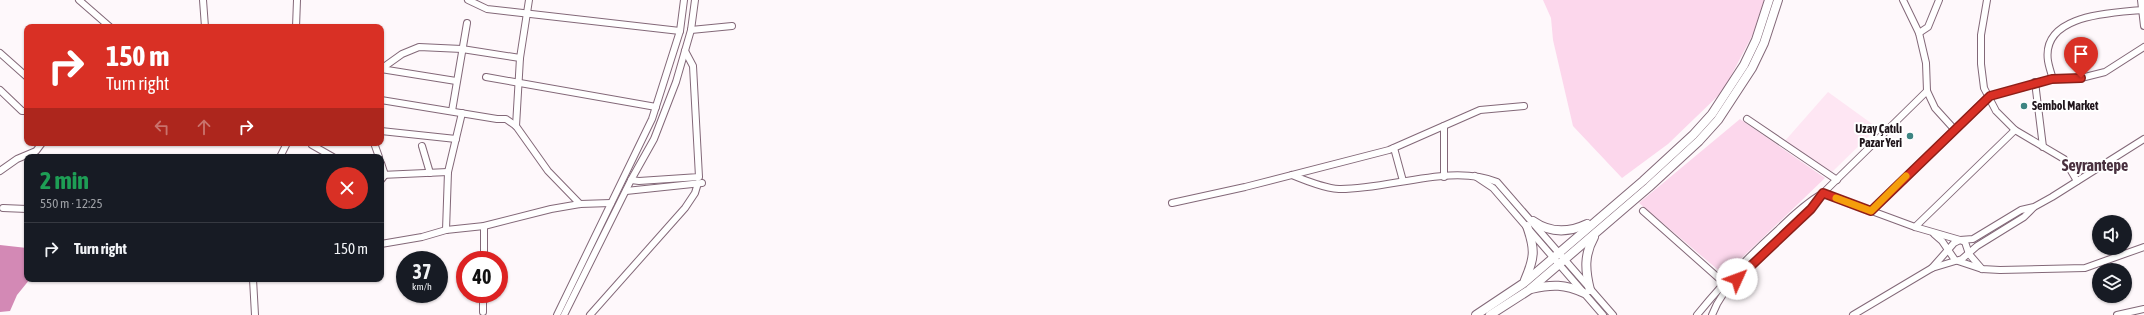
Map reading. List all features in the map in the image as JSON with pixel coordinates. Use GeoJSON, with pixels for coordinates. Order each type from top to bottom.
{"type":"FeatureCollection","features":[{"type":"Feature","properties":{"kind":"main road"},"geometry":{"type":"LineString","coordinates":[[1490,315],[1526,286],[1556,255],[1688,140],[1712,114],[1744,65],[1756,40],[1769,0]]}},
{"type":"Feature","properties":{"kind":"main road"},"geometry":{"type":"LineString","coordinates":[[1476,315],[1526,286],[1562,262],[1699,141],[1718,120],[1752,68],[1764,43],[1778,0]]}},
{"type":"Feature","properties":{"kind":"main road"},"geometry":{"type":"LineString","coordinates":[[1526,286],[1534,258],[1534,246],[1530,223],[1561,231],[1577,229],[1599,219]]}},
{"type":"Feature","properties":{"kind":"main road"},"geometry":{"type":"LineString","coordinates":[[1526,286],[1562,285],[1587,292],[1585,260],[1588,247],[1596,232]]}},
{"type":"Feature","properties":{"kind":"street"},"geometry":{"type":"LineString","coordinates":[[80,0],[107,24]]}},
{"type":"Feature","properties":{"kind":"street"},"geometry":{"type":"LineString","coordinates":[[203,0],[205,24]]}},
{"type":"Feature","properties":{"kind":"street"},"geometry":{"type":"LineString","coordinates":[[296,24],[297,0]]}},
{"type":"Feature","properties":{"kind":"street"},"geometry":{"type":"LineString","coordinates":[[468,0],[487,9],[680,31]]}},
{"type":"Feature","properties":{"kind":"street"},"geometry":{"type":"LineString","coordinates":[[516,126],[520,58],[529,0]]}},
{"type":"Feature","properties":{"kind":"street"},"geometry":{"type":"LineString","coordinates":[[564,315],[567,302],[611,203],[652,119],[680,31],[684,0]]}},
{"type":"Feature","properties":{"kind":"street"},"geometry":{"type":"LineString","coordinates":[[557,315],[567,302],[654,139],[676,82],[691,30],[695,0]]}},
{"type":"Feature","properties":{"kind":"street"},"geometry":{"type":"LineString","coordinates":[[1903,0],[1919,33],[1926,63],[1927,91],[1935,108],[1954,129]]}},
{"type":"Feature","properties":{"kind":"street"},"geometry":{"type":"LineString","coordinates":[[1919,33],[1928,27],[1939,0]]}},
{"type":"Feature","properties":{"kind":"street"},"geometry":{"type":"LineString","coordinates":[[1987,0],[1981,34],[1981,64],[1984,88],[1990,96],[1996,111],[2015,130],[2064,160],[2077,181]]}},
{"type":"Feature","properties":{"kind":"street"},"geometry":{"type":"LineString","coordinates":[[2140,0],[2144,26]]}},
{"type":"Feature","properties":{"kind":"street"},"geometry":{"type":"LineString","coordinates":[[2052,79],[2048,60],[2049,48],[2052,39],[2060,30],[2072,22],[2088,17],[2142,10]]}},
{"type":"Feature","properties":{"kind":"street"},"geometry":{"type":"LineString","coordinates":[[452,112],[456,81],[467,23]]}},
{"type":"Feature","properties":{"kind":"street"},"geometry":{"type":"LineString","coordinates":[[691,30],[732,26]]}},
{"type":"Feature","properties":{"kind":"street"},"geometry":{"type":"LineString","coordinates":[[384,67],[402,54],[419,47],[462,49],[520,58]]}},
{"type":"Feature","properties":{"kind":"street"},"geometry":{"type":"LineString","coordinates":[[1871,211],[1954,129],[1990,96],[2035,82],[2052,79],[2081,78],[2105,72],[2144,48]]}},
{"type":"Feature","properties":{"kind":"street"},"geometry":{"type":"LineString","coordinates":[[631,180],[639,181],[699,177],[693,66],[685,51]]}},
{"type":"Feature","properties":{"kind":"street"},"geometry":{"type":"LineString","coordinates":[[0,53],[24,74]]}},
{"type":"Feature","properties":{"kind":"street"},"geometry":{"type":"LineString","coordinates":[[384,69],[456,81]]}},
{"type":"Feature","properties":{"kind":"street"},"geometry":{"type":"LineString","coordinates":[[486,77],[656,107]]}},
{"type":"Feature","properties":{"kind":"street"},"geometry":{"type":"LineString","coordinates":[[2035,82],[2043,147]]}},
{"type":"Feature","properties":{"kind":"street"},"geometry":{"type":"LineString","coordinates":[[0,90],[22,111],[24,111]]}},
{"type":"Feature","properties":{"kind":"street"},"geometry":{"type":"LineString","coordinates":[[1712,315],[1727,288],[1811,209],[1823,193],[1927,91]]}},
{"type":"Feature","properties":{"kind":"street"},"geometry":{"type":"LineString","coordinates":[[384,101],[506,119],[516,126],[548,171],[580,204]]}},
{"type":"Feature","properties":{"kind":"street"},"geometry":{"type":"LineString","coordinates":[[1172,203],[1292,175],[1394,148],[1480,110],[1524,106]]}},
{"type":"Feature","properties":{"kind":"street"},"geometry":{"type":"LineString","coordinates":[[446,230],[449,197],[448,172],[462,113]]}},
{"type":"Feature","properties":{"kind":"street"},"geometry":{"type":"LineString","coordinates":[[1746,118],[1837,180]]}},
{"type":"Feature","properties":{"kind":"street"},"geometry":{"type":"LineString","coordinates":[[1444,126],[1444,177]]}},
{"type":"Feature","properties":{"kind":"street"},"geometry":{"type":"LineString","coordinates":[[1915,227],[2015,130]]}},
{"type":"Feature","properties":{"kind":"street"},"geometry":{"type":"LineString","coordinates":[[384,131],[456,139]]}},
{"type":"Feature","properties":{"kind":"street"},"geometry":{"type":"LineString","coordinates":[[1853,315],[1932,268],[1962,259],[1976,246],[2024,217],[2034,207],[2144,139]]}},
{"type":"Feature","properties":{"kind":"street"},"geometry":{"type":"LineString","coordinates":[[30,154],[36,152],[40,146]]}},
{"type":"Feature","properties":{"kind":"street"},"geometry":{"type":"LineString","coordinates":[[314,146],[328,154]]}},
{"type":"Feature","properties":{"kind":"street"},"geometry":{"type":"LineString","coordinates":[[422,146],[430,173]]}},
{"type":"Feature","properties":{"kind":"street"},"geometry":{"type":"LineString","coordinates":[[1394,148],[1403,181]]}},
{"type":"Feature","properties":{"kind":"street"},"geometry":{"type":"LineString","coordinates":[[0,171],[16,159],[24,156]]}},
{"type":"Feature","properties":{"kind":"street"},"geometry":{"type":"LineString","coordinates":[[384,176],[448,172]]}},
{"type":"Feature","properties":{"kind":"street"},"geometry":{"type":"LineString","coordinates":[[1292,175],[1311,183],[1339,189],[1403,181],[1474,175],[1493,188],[1530,223],[1587,292],[1603,315]]}},
{"type":"Feature","properties":{"kind":"street"},"geometry":{"type":"LineString","coordinates":[[590,315],[685,208],[700,183],[626,191]]}},
{"type":"Feature","properties":{"kind":"street"},"geometry":{"type":"LineString","coordinates":[[1823,193],[1915,227],[1965,242],[1969,254],[1982,269]]}},
{"type":"Feature","properties":{"kind":"street"},"geometry":{"type":"LineString","coordinates":[[1697,315],[1723,282],[1809,201],[1823,193]]}},
{"type":"Feature","properties":{"kind":"street"},"geometry":{"type":"LineString","coordinates":[[384,243],[422,237],[446,230],[484,226],[551,208],[580,204],[611,203]]}},
{"type":"Feature","properties":{"kind":"street"},"geometry":{"type":"LineString","coordinates":[[1932,268],[1954,243],[1960,240],[1973,239],[2021,210],[2034,207]]}},
{"type":"Feature","properties":{"kind":"street"},"geometry":{"type":"LineString","coordinates":[[4,208],[24,209]]}},
{"type":"Feature","properties":{"kind":"street"},"geometry":{"type":"LineString","coordinates":[[1643,211],[1723,282]]}},
{"type":"Feature","properties":{"kind":"street"},"geometry":{"type":"LineString","coordinates":[[484,226],[484,251]]}},
{"type":"Feature","properties":{"kind":"street"},"geometry":{"type":"LineString","coordinates":[[1930,232],[1942,240],[1950,249],[1951,255],[1956,260],[1982,269],[2085,268],[2144,247]]}},
{"type":"Feature","properties":{"kind":"street"},"geometry":{"type":"LineString","coordinates":[[253,282],[256,315]]}},
{"type":"Feature","properties":{"kind":"street"},"geometry":{"type":"LineString","coordinates":[[1587,292],[1613,315]]}},
{"type":"Feature","properties":{"kind":"street"},"geometry":{"type":"LineString","coordinates":[[483,312],[484,303]]}},
{"type":"Feature","properties":{"kind":"street"},"geometry":{"type":"LineString","coordinates":[[2117,315],[2144,309]]}},
{"type":"Feature","properties":{"kind":"shaded area"},"geometry":{"type":"Polygon","coordinates":[[[1543,0],[1764,0],[1753,34],[1723,91],[1668,144],[1622,178],[1573,126],[1553,40],[1551,18],[1543,0]]]}},
{"type":"Feature","properties":{"kind":"shaded area"},"geometry":{"type":"Polygon","coordinates":[[[1828,92],[1875,126],[1875,130],[1832,172],[1784,142],[1828,92]]]}},
{"type":"Feature","properties":{"kind":"shaded area"},"geometry":{"type":"Polygon","coordinates":[[[1740,119],[1825,178],[1724,275],[1639,203],[1740,119]]]}},
{"type":"Feature","properties":{"kind":"shaded area"},"geometry":{"type":"Polygon","coordinates":[[[0,245],[24,248],[24,282],[28,282],[17,295],[10,311],[0,312],[0,245]]]}},
{"type":"Feature","properties":{"kind":"slow traffic"},"geometry":{"type":"LineString","coordinates":[[1836,198],[1871,211],[1906,176]]}},
{"type":"Feature","properties":{"kind":"place","name":"Sembol Market"},"geometry":{"type":"Point","coordinates":[2024,106]}},
{"type":"Feature","properties":{"kind":"place","name":"Uzay Çatılı Pazar Yeri"},"geometry":{"type":"Point","coordinates":[1910,136]}},
{"type":"Feature","properties":{"kind":"district","name":"Seyrantepe"},"geometry":{"type":"Point","coordinates":[2095,165]}},
{"type":"Feature","properties":{"kind":"route"},"geometry":{"type":"LineString","coordinates":[[1737,279],[1811,209],[1823,193],[1871,211],[1954,129],[1990,96],[2035,82],[2052,79],[2081,78]]}}]}
